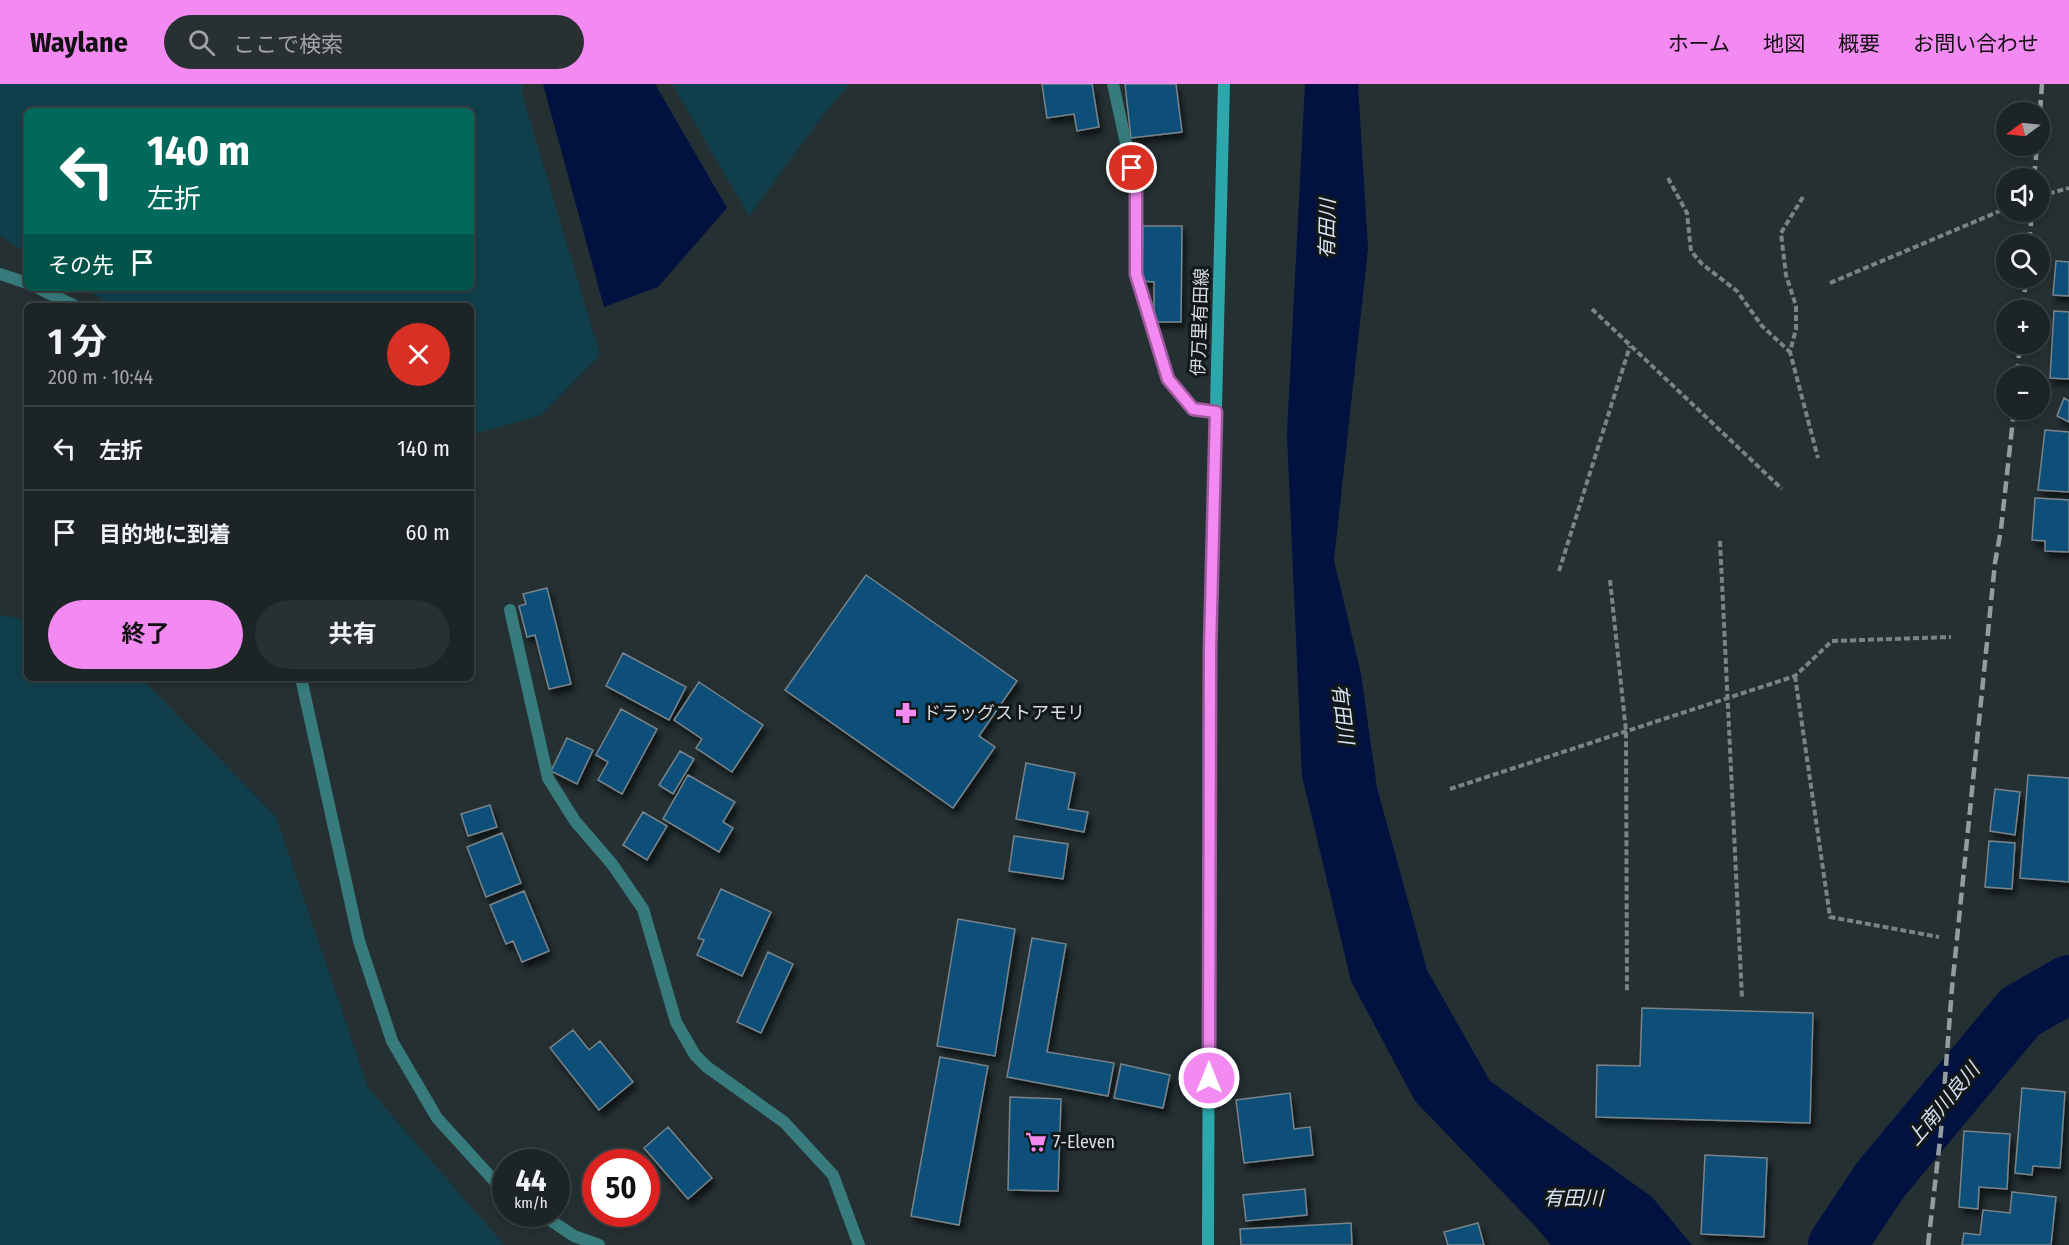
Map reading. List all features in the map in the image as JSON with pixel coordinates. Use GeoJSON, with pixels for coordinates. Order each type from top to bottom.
{"type":"FeatureCollection","features":[{"type":"Feature","properties":{"kind":"main road","name":"伊万里有田線"},"geometry":{"type":"LineString","coordinates":[[1208,1245],[1210,662],[1224,84]]}},
{"type":"Feature","properties":{"kind":"street"},"geometry":{"type":"LineString","coordinates":[[1113,84],[1136,189],[1136,274],[1168,379],[1193,409],[1216,412]]}},
{"type":"Feature","properties":{"kind":"street"},"geometry":{"type":"LineString","coordinates":[[0,274],[24,283]]}},
{"type":"Feature","properties":{"kind":"street"},"geometry":{"type":"LineString","coordinates":[[44,291],[69,303]]}},
{"type":"Feature","properties":{"kind":"street"},"geometry":{"type":"LineString","coordinates":[[510,610],[548,778],[575,821],[612,864],[643,909],[676,1022],[694,1055],[784,1122],[833,1175],[859,1245]]}},
{"type":"Feature","properties":{"kind":"street"},"geometry":{"type":"LineString","coordinates":[[302,681],[359,941],[392,1041],[437,1118],[492,1178]]}},
{"type":"Feature","properties":{"kind":"street"},"geometry":{"type":"LineString","coordinates":[[560,1227],[574,1236],[599,1245]]}},
{"type":"Feature","properties":{"kind":"path"},"geometry":{"type":"LineString","coordinates":[[1668,178],[1687,213],[1691,250],[1702,264],[1737,291],[1762,326],[1790,352]]}},
{"type":"Feature","properties":{"kind":"path"},"geometry":{"type":"LineString","coordinates":[[2050,193],[2069,188]]}},
{"type":"Feature","properties":{"kind":"path"},"geometry":{"type":"LineString","coordinates":[[1803,197],[1781,233],[1786,275],[1796,306],[1796,329],[1790,352],[1818,458]]}},
{"type":"Feature","properties":{"kind":"path"},"geometry":{"type":"LineString","coordinates":[[1830,283],[1996,213]]}},
{"type":"Feature","properties":{"kind":"path"},"geometry":{"type":"LineString","coordinates":[[1592,309],[1782,489]]}},
{"type":"Feature","properties":{"kind":"path"},"geometry":{"type":"LineString","coordinates":[[1559,571],[1630,345]]}},
{"type":"Feature","properties":{"kind":"path"},"geometry":{"type":"LineString","coordinates":[[1720,541],[1742,998]]}},
{"type":"Feature","properties":{"kind":"path"},"geometry":{"type":"LineString","coordinates":[[1610,580],[1626,731],[1627,993]]}},
{"type":"Feature","properties":{"kind":"path"},"geometry":{"type":"LineString","coordinates":[[1450,789],[1795,676],[1832,641],[1951,637]]}},
{"type":"Feature","properties":{"kind":"path"},"geometry":{"type":"LineString","coordinates":[[1795,676],[1830,917],[1939,937]]}},
{"type":"Feature","properties":{"kind":"shaded area"},"geometry":{"type":"Polygon","coordinates":[[[0,84],[523,84],[522,94],[600,355],[541,415],[474,434],[474,303],[107,303],[88,291],[474,291],[474,108],[24,108],[24,251],[0,236],[0,84]]]}},
{"type":"Feature","properties":{"kind":"shaded area"},"geometry":{"type":"Polygon","coordinates":[[[672,84],[849,84],[823,115],[749,216],[672,84]]]}},
{"type":"Feature","properties":{"kind":"shaded area"},"geometry":{"type":"Polygon","coordinates":[[[0,615],[24,619],[24,681],[144,681],[276,817],[368,1088],[504,1245],[0,1245],[0,615]]]}},
{"type":"Feature","properties":{"kind":"water"},"geometry":{"type":"Polygon","coordinates":[[[543,84],[655,84],[727,208],[658,287],[604,307],[543,84]]]}},
{"type":"Feature","properties":{"kind":"water","name":"有田川"},"geometry":{"type":"Polygon","coordinates":[[[1305,84],[1358,84],[1368,249],[1334,560],[1361,674],[1377,788],[1427,970],[1490,1081],[1652,1197],[1692,1245],[1551,1245],[1415,1101],[1351,981],[1302,776],[1287,433],[1305,84]]]}},
{"type":"Feature","properties":{"kind":"building"},"geometry":{"type":"Polygon","coordinates":[[[1042,84],[1092,84],[1099,127],[1077,131],[1074,114],[1047,118],[1042,84]]]}},
{"type":"Feature","properties":{"kind":"building"},"geometry":{"type":"Polygon","coordinates":[[[1125,84],[1176,84],[1182,132],[1131,138],[1125,84]]]}},
{"type":"Feature","properties":{"kind":"building"},"geometry":{"type":"Polygon","coordinates":[[[1143,226],[1182,226],[1181,322],[1154,322],[1154,282],[1142,281],[1143,226]]]}},
{"type":"Feature","properties":{"kind":"building"},"geometry":{"type":"Polygon","coordinates":[[[2056,261],[2069,262],[2069,296],[2053,295],[2056,261]]]}},
{"type":"Feature","properties":{"kind":"building"},"geometry":{"type":"Polygon","coordinates":[[[2054,311],[2069,312],[2069,379],[2050,378],[2054,311]]]}},
{"type":"Feature","properties":{"kind":"building"},"geometry":{"type":"Polygon","coordinates":[[[2064,398],[2069,401],[2069,422],[2057,416],[2064,398]]]}},
{"type":"Feature","properties":{"kind":"building"},"geometry":{"type":"Polygon","coordinates":[[[2045,430],[2069,432],[2069,492],[2038,490],[2045,430]]]}},
{"type":"Feature","properties":{"kind":"building"},"geometry":{"type":"Polygon","coordinates":[[[2035,498],[2069,500],[2069,552],[2045,551],[2045,541],[2032,540],[2035,498]]]}},
{"type":"Feature","properties":{"kind":"building","name":"ドラッグストアモリ"},"geometry":{"type":"Polygon","coordinates":[[[866,575],[1017,681],[979,736],[995,747],[953,808],[785,690],[866,575]]]}},
{"type":"Feature","properties":{"kind":"building"},"geometry":{"type":"Polygon","coordinates":[[[547,588],[571,684],[549,689],[535,635],[527,637],[519,606],[526,604],[523,594],[547,588]]]}},
{"type":"Feature","properties":{"kind":"building"},"geometry":{"type":"Polygon","coordinates":[[[623,653],[686,687],[669,720],[606,686],[623,653]]]}},
{"type":"Feature","properties":{"kind":"building"},"geometry":{"type":"Polygon","coordinates":[[[699,682],[763,725],[732,772],[696,748],[702,739],[674,720],[699,682]]]}},
{"type":"Feature","properties":{"kind":"building"},"geometry":{"type":"Polygon","coordinates":[[[621,709],[657,729],[622,794],[598,780],[608,762],[596,755],[621,709]]]}},
{"type":"Feature","properties":{"kind":"building"},"geometry":{"type":"Polygon","coordinates":[[[567,738],[593,750],[577,784],[551,771],[567,738]]]}},
{"type":"Feature","properties":{"kind":"building"},"geometry":{"type":"Polygon","coordinates":[[[680,751],[694,759],[673,794],[659,785],[680,751]]]}},
{"type":"Feature","properties":{"kind":"building"},"geometry":{"type":"Polygon","coordinates":[[[1026,763],[1075,773],[1068,809],[1088,812],[1084,832],[1016,819],[1026,763]]]}},
{"type":"Feature","properties":{"kind":"building"},"geometry":{"type":"Polygon","coordinates":[[[688,775],[735,802],[723,822],[733,828],[719,852],[663,819],[688,775]]]}},
{"type":"Feature","properties":{"kind":"building"},"geometry":{"type":"Polygon","coordinates":[[[2028,775],[2069,778],[2069,882],[2020,878],[2028,775]]]}},
{"type":"Feature","properties":{"kind":"building"},"geometry":{"type":"Polygon","coordinates":[[[1995,789],[2020,792],[2015,835],[1990,831],[1995,789]]]}},
{"type":"Feature","properties":{"kind":"building"},"geometry":{"type":"Polygon","coordinates":[[[490,805],[497,827],[468,836],[461,814],[490,805]]]}},
{"type":"Feature","properties":{"kind":"building"},"geometry":{"type":"Polygon","coordinates":[[[643,812],[667,826],[647,860],[623,845],[643,812]]]}},
{"type":"Feature","properties":{"kind":"building"},"geometry":{"type":"Polygon","coordinates":[[[502,833],[521,883],[486,897],[467,847],[502,833]]]}},
{"type":"Feature","properties":{"kind":"building"},"geometry":{"type":"Polygon","coordinates":[[[1014,836],[1068,844],[1063,879],[1009,871],[1014,836]]]}},
{"type":"Feature","properties":{"kind":"building"},"geometry":{"type":"Polygon","coordinates":[[[1989,841],[2015,843],[2012,889],[1985,887],[1989,841]]]}},
{"type":"Feature","properties":{"kind":"building"},"geometry":{"type":"Polygon","coordinates":[[[721,889],[771,912],[742,976],[697,955],[704,940],[698,938],[721,889]]]}},
{"type":"Feature","properties":{"kind":"building"},"geometry":{"type":"Polygon","coordinates":[[[524,891],[549,951],[522,962],[513,941],[506,944],[490,905],[524,891]]]}},
{"type":"Feature","properties":{"kind":"building"},"geometry":{"type":"Polygon","coordinates":[[[958,919],[1015,929],[995,1056],[937,1046],[958,919]]]}},
{"type":"Feature","properties":{"kind":"building"},"geometry":{"type":"Polygon","coordinates":[[[1032,938],[1066,944],[1047,1052],[1114,1063],[1108,1096],[1007,1077],[1032,938]]]}},
{"type":"Feature","properties":{"kind":"building"},"geometry":{"type":"Polygon","coordinates":[[[768,952],[793,964],[761,1033],[737,1022],[768,952]]]}},
{"type":"Feature","properties":{"kind":"building"},"geometry":{"type":"Polygon","coordinates":[[[1642,1008],[1813,1013],[1810,1123],[1596,1117],[1597,1065],[1640,1066],[1642,1008]]]}},
{"type":"Feature","properties":{"kind":"building"},"geometry":{"type":"Polygon","coordinates":[[[573,1030],[589,1050],[600,1041],[633,1082],[599,1110],[550,1048],[573,1030]]]}},
{"type":"Feature","properties":{"kind":"building"},"geometry":{"type":"Polygon","coordinates":[[[940,1057],[988,1066],[959,1225],[911,1216],[940,1057]]]}},
{"type":"Feature","properties":{"kind":"building"},"geometry":{"type":"Polygon","coordinates":[[[1121,1064],[1170,1075],[1163,1108],[1114,1098],[1121,1064]]]}},
{"type":"Feature","properties":{"kind":"building"},"geometry":{"type":"Polygon","coordinates":[[[2022,1088],[2065,1092],[2060,1168],[2033,1166],[2032,1175],[2015,1173],[2022,1088]]]}},
{"type":"Feature","properties":{"kind":"building"},"geometry":{"type":"Polygon","coordinates":[[[1290,1093],[1294,1129],[1310,1127],[1313,1155],[1244,1163],[1236,1100],[1290,1093]]]}},
{"type":"Feature","properties":{"kind":"building"},"geometry":{"type":"Polygon","coordinates":[[[1010,1097],[1061,1099],[1058,1191],[1008,1190],[1010,1097]]]}},
{"type":"Feature","properties":{"kind":"building"},"geometry":{"type":"Polygon","coordinates":[[[668,1127],[712,1178],[688,1199],[660,1167],[660,1149],[644,1148],[668,1127]]]}},
{"type":"Feature","properties":{"kind":"building"},"geometry":{"type":"Polygon","coordinates":[[[1964,1131],[2010,1134],[2007,1189],[1979,1187],[1978,1209],[1959,1207],[1964,1131]]]}},
{"type":"Feature","properties":{"kind":"building"},"geometry":{"type":"Polygon","coordinates":[[[1705,1155],[1767,1158],[1764,1237],[1701,1234],[1705,1155]]]}},
{"type":"Feature","properties":{"kind":"building"},"geometry":{"type":"Polygon","coordinates":[[[1305,1189],[1307,1215],[1246,1221],[1243,1195],[1305,1189]]]}},
{"type":"Feature","properties":{"kind":"building"},"geometry":{"type":"Polygon","coordinates":[[[2012,1192],[2056,1197],[2051,1245],[1962,1245],[1964,1233],[1980,1235],[1983,1210],[2010,1213],[2012,1192]]]}},
{"type":"Feature","properties":{"kind":"building"},"geometry":{"type":"Polygon","coordinates":[[[1351,1223],[1352,1245],[1241,1245],[1240,1229],[1351,1223]]]}},
{"type":"Feature","properties":{"kind":"building"},"geometry":{"type":"Polygon","coordinates":[[[1478,1223],[1484,1245],[1448,1245],[1444,1232],[1478,1223]]]}},
{"type":"Feature","properties":{"kind":"waterway","name":"上南川良川"},"geometry":{"type":"LineString","coordinates":[[1837,1245],[1881,1179],[2020,1012],[2069,984]]}},
{"type":"Feature","properties":{"kind":"railway"},"geometry":{"type":"LineString","coordinates":[[2041,102],[2042,84]]}},
{"type":"Feature","properties":{"kind":"railway"},"geometry":{"type":"LineString","coordinates":[[2035,168],[2036,156]]}},
{"type":"Feature","properties":{"kind":"railway"},"geometry":{"type":"LineString","coordinates":[[2030,234],[2031,222]]}},
{"type":"Feature","properties":{"kind":"railway"},"geometry":{"type":"LineString","coordinates":[[2024,300],[2025,288]]}},
{"type":"Feature","properties":{"kind":"railway"},"geometry":{"type":"LineString","coordinates":[[2018,366],[2019,354]]}},
{"type":"Feature","properties":{"kind":"railway"},"geometry":{"type":"LineString","coordinates":[[1928,1245],[1995,563],[2013,420]]}},
{"type":"Feature","properties":{"kind":"place","name":"ドラッグストアモリ"},"geometry":{"type":"Point","coordinates":[906,713]}},
{"type":"Feature","properties":{"kind":"place","name":"7-Eleven"},"geometry":{"type":"Point","coordinates":[1036,1142]}},
{"type":"Feature","properties":{"kind":"route"},"geometry":{"type":"LineString","coordinates":[[1132,168],[1136,189],[1136,274],[1168,379],[1193,409],[1216,412],[1210,650],[1209,1078]]}}]}
